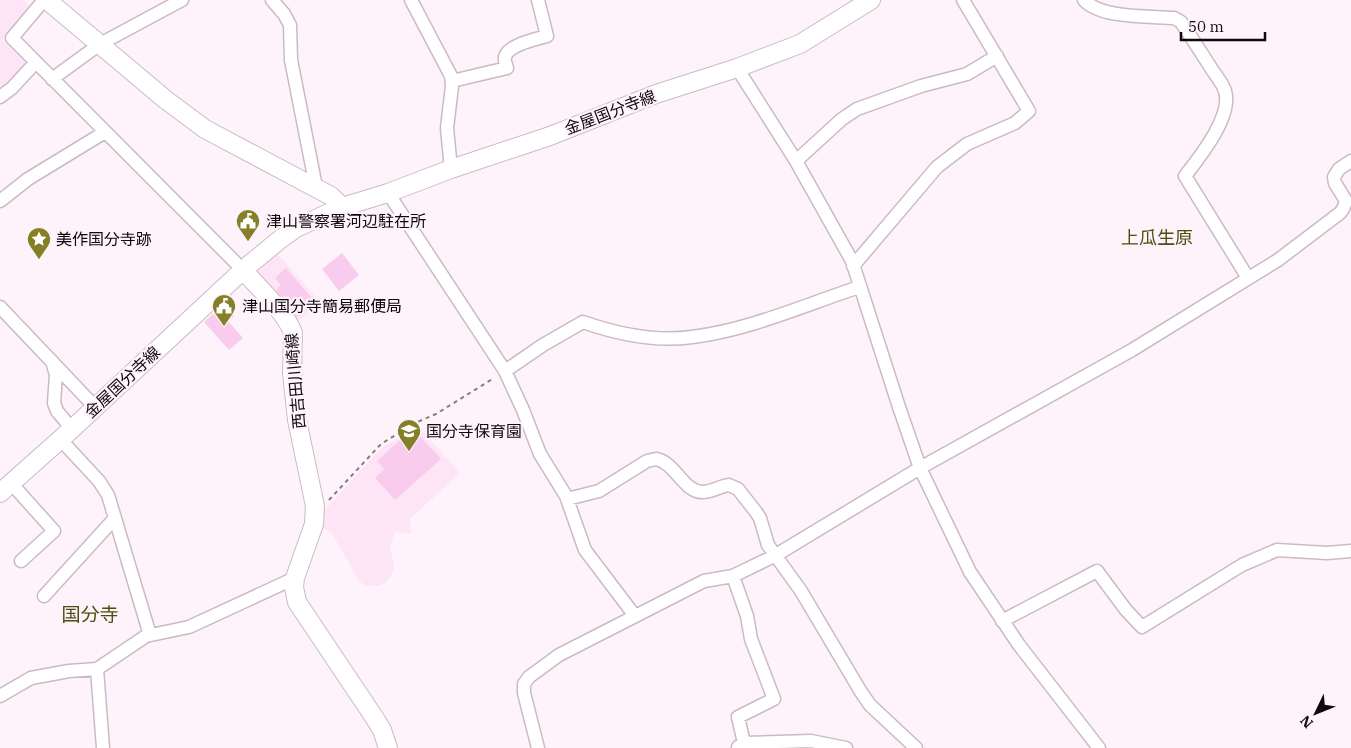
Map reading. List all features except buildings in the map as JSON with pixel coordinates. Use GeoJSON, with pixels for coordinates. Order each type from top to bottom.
{"type":"FeatureCollection","features":[{"type":"Feature","properties":{"kind":"main road"},"geometry":{"type":"LineString","coordinates":[[46,0],[166,100],[205,129],[316,187],[331,196],[342,207],[307,222],[291,232],[262,253],[243,270]]}},
{"type":"Feature","properties":{"kind":"main road","name":"金屋国分寺線"},"geometry":{"type":"LineString","coordinates":[[342,207],[388,193],[451,169],[550,136],[656,94],[737,68],[800,44],[871,0]]}},
{"type":"Feature","properties":{"kind":"main road","name":"金屋国分寺線"},"geometry":{"type":"LineString","coordinates":[[6,488],[243,270]]}},
{"type":"Feature","properties":{"kind":"main road","name":"西吉田川崎線"},"geometry":{"type":"LineString","coordinates":[[243,270],[284,316],[291,327],[293,341],[292,373],[297,420],[300,442],[314,496],[315,515],[308,542],[294,578],[297,602],[374,717],[382,730],[388,748]]}},
{"type":"Feature","properties":{"kind":"street"},"geometry":{"type":"LineString","coordinates":[[46,0],[12,38],[243,270]]}},
{"type":"Feature","properties":{"kind":"street"},"geometry":{"type":"LineString","coordinates":[[52,78],[100,44],[182,0]]}},
{"type":"Feature","properties":{"kind":"street"},"geometry":{"type":"LineString","coordinates":[[272,0],[284,14],[290,25],[291,60],[316,187]]}},
{"type":"Feature","properties":{"kind":"street"},"geometry":{"type":"LineString","coordinates":[[411,0],[450,71],[452,81],[447,128],[451,169]]}},
{"type":"Feature","properties":{"kind":"street"},"geometry":{"type":"LineString","coordinates":[[452,81],[508,68],[505,60],[506,55],[512,48],[547,36],[538,0]]}},
{"type":"Feature","properties":{"kind":"street"},"geometry":{"type":"LineString","coordinates":[[853,266],[940,164],[967,144],[1015,123],[1029,111],[963,0]]}},
{"type":"Feature","properties":{"kind":"street"},"geometry":{"type":"LineString","coordinates":[[1084,0],[1094,8],[1125,15],[1174,18],[1181,22],[1225,91],[1224,110],[1216,130],[1204,152],[1185,176],[1248,278]]}},
{"type":"Feature","properties":{"kind":"street"},"geometry":{"type":"LineString","coordinates":[[796,161],[842,119],[857,109],[921,86],[967,74],[997,56]]}},
{"type":"Feature","properties":{"kind":"street"},"geometry":{"type":"LineString","coordinates":[[0,97],[12,88],[36,62]]}},
{"type":"Feature","properties":{"kind":"street"},"geometry":{"type":"LineString","coordinates":[[737,68],[796,161],[853,266],[920,468],[970,572],[1002,621],[1099,748]]}},
{"type":"Feature","properties":{"kind":"street"},"geometry":{"type":"LineString","coordinates":[[0,201],[28,179],[104,132]]}},
{"type":"Feature","properties":{"kind":"street"},"geometry":{"type":"LineString","coordinates":[[538,748],[524,693],[524,684],[529,677],[559,655],[704,581],[733,576],[776,555],[920,468],[1132,350],[1278,260],[1343,209],[1346,201],[1335,183],[1334,177],[1339,169],[1351,161]]}},
{"type":"Feature","properties":{"kind":"street"},"geometry":{"type":"LineString","coordinates":[[388,193],[505,372],[524,410],[540,454],[567,499],[585,550],[635,616]]}},
{"type":"Feature","properties":{"kind":"street"},"geometry":{"type":"LineString","coordinates":[[505,372],[543,345],[583,322],[624,334],[690,338],[744,326],[859,287]]}},
{"type":"Feature","properties":{"kind":"street"},"geometry":{"type":"LineString","coordinates":[[0,307],[95,407]]}},
{"type":"Feature","properties":{"kind":"street"},"geometry":{"type":"LineString","coordinates":[[52,360],[56,374],[54,403],[66,434],[104,489],[115,518],[150,635]]}},
{"type":"Feature","properties":{"kind":"street"},"geometry":{"type":"LineString","coordinates":[[567,499],[599,491],[652,459],[660,460],[671,468],[694,491],[707,492],[729,485],[738,489],[760,518],[768,545],[801,591],[870,704],[916,748]]}},
{"type":"Feature","properties":{"kind":"street"},"geometry":{"type":"LineString","coordinates":[[6,488],[54,531],[21,561]]}},
{"type":"Feature","properties":{"kind":"street"},"geometry":{"type":"LineString","coordinates":[[44,596],[115,518]]}},
{"type":"Feature","properties":{"kind":"street"},"geometry":{"type":"LineString","coordinates":[[1002,621],[1098,571],[1126,610],[1142,627],[1242,565],[1277,550],[1327,553],[1351,551]]}},
{"type":"Feature","properties":{"kind":"street"},"geometry":{"type":"LineString","coordinates":[[733,576],[747,616],[751,639],[774,699],[738,717],[740,746],[811,741],[846,748]]}},
{"type":"Feature","properties":{"kind":"street"},"geometry":{"type":"LineString","coordinates":[[0,696],[31,678],[69,671],[97,669],[146,636],[189,627],[294,578]]}},
{"type":"Feature","properties":{"kind":"street"},"geometry":{"type":"LineString","coordinates":[[97,669],[103,748]]}},
{"type":"Feature","properties":{"kind":"path"},"geometry":{"type":"LineString","coordinates":[[315,515],[381,444],[505,372]]}},
{"type":"Feature","properties":{"kind":"shaded area"},"geometry":{"type":"Polygon","coordinates":[[[0,0],[24,0],[30,6],[2,40],[26,63],[10,82],[0,90],[0,0]]]}},
{"type":"Feature","properties":{"kind":"shaded area"},"geometry":{"type":"Polygon","coordinates":[[[277,253],[320,302],[296,323],[260,281],[258,270],[277,253]]]}},
{"type":"Feature","properties":{"kind":"shaded area"},"geometry":{"type":"Polygon","coordinates":[[[419,427],[460,473],[410,519],[411,534],[395,532],[390,546],[394,568],[391,576],[385,583],[379,586],[366,586],[360,582],[332,534],[320,529],[321,514],[382,447],[419,427]]]}},
{"type":"Feature","properties":{"kind":"place","name":"津山警察署河辺駐在所"},"geometry":{"type":"Point","coordinates":[248,242]}},
{"type":"Feature","properties":{"kind":"place","name":"美作国分寺跡"},"geometry":{"type":"Point","coordinates":[39,260]}},
{"type":"Feature","properties":{"kind":"place","name":"津山国分寺簡易郵便局"},"geometry":{"type":"Point","coordinates":[224,327]}},
{"type":"Feature","properties":{"kind":"place","name":"国分寺保育園"},"geometry":{"type":"Point","coordinates":[409,452]}},
{"type":"Feature","properties":{"kind":"district","name":"上瓜生原"},"geometry":{"type":"Point","coordinates":[1157,238]}},
{"type":"Feature","properties":{"kind":"district","name":"国分寺"},"geometry":{"type":"Point","coordinates":[90,614]}}]}
